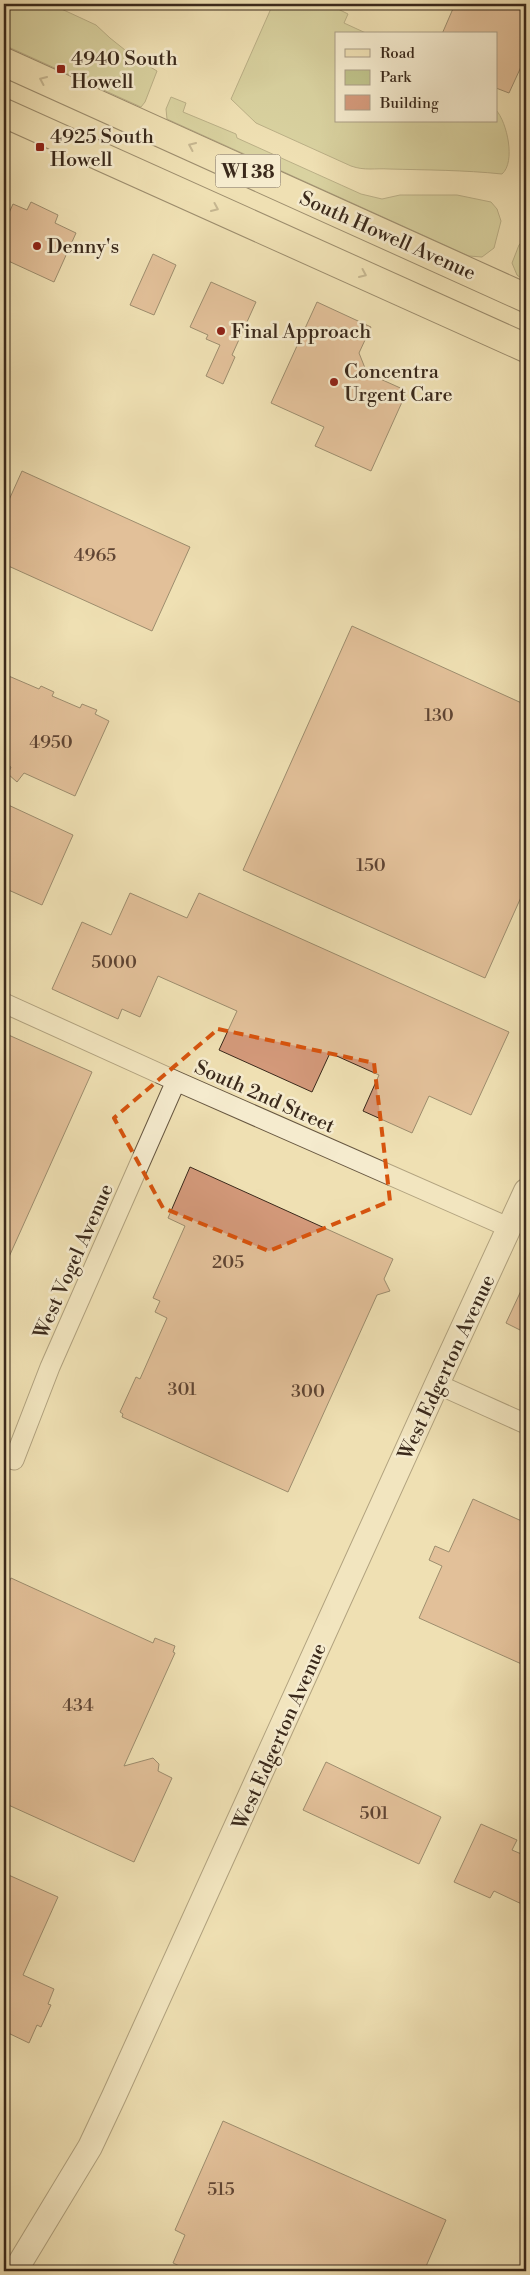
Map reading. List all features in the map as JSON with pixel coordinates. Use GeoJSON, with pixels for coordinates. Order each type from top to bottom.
{"type":"FeatureCollection","features":[{"type":"Feature","properties":{"kind":"main road","name":"South Howell Avenue"},"geometry":{"type":"LineString","coordinates":[[4,62],[526,298]]}},
{"type":"Feature","properties":{"kind":"main road","name":"WI 38"},"geometry":{"type":"LineString","coordinates":[[4,112],[526,348]]}},
{"type":"Feature","properties":{"kind":"street","name":"South 2nd Street"},"geometry":{"type":"LineString","coordinates":[[4,1003],[510,1228]]}},
{"type":"Feature","properties":{"kind":"street","name":"West Vogel Avenue"},"geometry":{"type":"LineString","coordinates":[[14,1460],[56,1352],[176,1081]]}},
{"type":"Feature","properties":{"kind":"street","name":"West Edgerton Avenue"},"geometry":{"type":"LineString","coordinates":[[15,2271],[90,2147],[110,2105],[526,1191]]}},
{"type":"Feature","properties":{"kind":"street"},"geometry":{"type":"LineString","coordinates":[[437,1384],[526,1424]]}},
{"type":"Feature","properties":{"kind":"highlighted area"},"geometry":{"type":"Polygon","coordinates":[[[218,1029],[374,1063],[390,1201],[269,1251],[163,1208],[114,1118],[218,1029]]]}},
{"type":"Feature","properties":{"kind":"green space"},"geometry":{"type":"Polygon","coordinates":[[[4,4],[47,4],[96,25],[135,58],[157,71],[145,102],[141,107],[4,45],[4,4]]]}},
{"type":"Feature","properties":{"kind":"green space"},"geometry":{"type":"Polygon","coordinates":[[[273,4],[328,4],[348,14],[344,23],[364,32],[335,32],[335,122],[498,122],[498,113],[504,123],[509,161],[502,174],[351,166],[256,123],[231,99],[273,4]]]}},
{"type":"Feature","properties":{"kind":"green space"},"geometry":{"type":"Polygon","coordinates":[[[171,97],[186,103],[183,112],[236,134],[237,138],[361,194],[382,199],[400,195],[457,195],[491,202],[497,209],[501,221],[494,248],[482,257],[469,256],[167,119],[166,109],[171,97]]]}},
{"type":"Feature","properties":{"kind":"green space"},"geometry":{"type":"Polygon","coordinates":[[[526,237],[526,282],[517,275],[512,263],[519,245],[526,237]]]}},
{"type":"Feature","properties":{"kind":"building"},"geometry":{"type":"Polygon","coordinates":[[[455,4],[526,4],[526,56],[509,93],[498,89],[498,32],[443,32],[455,4]]]}},
{"type":"Feature","properties":{"kind":"building","name":"Denny's"},"geometry":{"type":"Polygon","coordinates":[[[31,202],[58,215],[55,223],[76,233],[54,282],[4,259],[4,224],[13,204],[27,210],[31,202]]]}},
{"type":"Feature","properties":{"kind":"building"},"geometry":{"type":"Polygon","coordinates":[[[153,254],[176,265],[154,315],[130,305],[153,254]]]}},
{"type":"Feature","properties":{"kind":"building","name":"Final Approach"},"geometry":{"type":"Polygon","coordinates":[[[211,282],[256,302],[232,355],[235,357],[223,384],[206,376],[220,345],[206,339],[208,335],[190,327],[211,282]]]}},
{"type":"Feature","properties":{"kind":"building","name":"Concentra Urgent Care"},"geometry":{"type":"Polygon","coordinates":[[[317,302],[371,327],[359,353],[367,373],[407,391],[371,471],[315,446],[324,427],[271,403],[317,302]]]}},
{"type":"Feature","properties":{"kind":"building"},"geometry":{"type":"Polygon","coordinates":[[[22,471],[190,547],[152,631],[4,564],[4,511],[22,471]]]}},
{"type":"Feature","properties":{"kind":"building"},"geometry":{"type":"Polygon","coordinates":[[[352,626],[526,705],[526,886],[485,978],[243,870],[352,626]]]}},
{"type":"Feature","properties":{"kind":"building"},"geometry":{"type":"Polygon","coordinates":[[[4,674],[39,689],[41,686],[54,692],[52,696],[80,708],[82,704],[97,710],[95,714],[109,721],[75,796],[24,773],[17,782],[8,774],[11,767],[4,764],[4,674]]]}},
{"type":"Feature","properties":{"kind":"building"},"geometry":{"type":"Polygon","coordinates":[[[4,803],[73,835],[42,905],[4,888],[4,803]]]}},
{"type":"Feature","properties":{"kind":"building"},"geometry":{"type":"Polygon","coordinates":[[[130,893],[187,918],[199,893],[509,1032],[471,1115],[429,1096],[412,1133],[363,1111],[379,1075],[330,1053],[312,1092],[219,1050],[237,1011],[158,976],[140,1017],[122,1009],[118,1019],[52,989],[82,922],[111,935],[130,893]]]}},
{"type":"Feature","properties":{"kind":"building"},"geometry":{"type":"Polygon","coordinates":[[[4,1033],[92,1072],[4,1268],[4,1033]]]}},
{"type":"Feature","properties":{"kind":"building"},"geometry":{"type":"Polygon","coordinates":[[[190,1167],[393,1259],[384,1279],[390,1291],[377,1295],[288,1492],[122,1417],[123,1414],[120,1412],[136,1377],[140,1379],[167,1318],[155,1312],[160,1301],[153,1298],[185,1226],[168,1218],[190,1167]]]}},
{"type":"Feature","properties":{"kind":"building"},"geometry":{"type":"Polygon","coordinates":[[[526,1280],[526,1333],[506,1323],[526,1280]]]}},
{"type":"Feature","properties":{"kind":"building"},"geometry":{"type":"Polygon","coordinates":[[[473,1499],[526,1523],[526,1666],[419,1618],[442,1566],[429,1560],[435,1546],[449,1552],[473,1499]]]}},
{"type":"Feature","properties":{"kind":"building"},"geometry":{"type":"Polygon","coordinates":[[[11,1578],[153,1643],[155,1638],[175,1646],[173,1652],[175,1653],[124,1766],[153,1758],[159,1764],[158,1771],[172,1778],[134,1862],[4,1803],[4,1593],[11,1578]]]}},
{"type":"Feature","properties":{"kind":"building"},"geometry":{"type":"Polygon","coordinates":[[[326,1762],[441,1817],[419,1864],[303,1810],[326,1762]]]}},
{"type":"Feature","properties":{"kind":"building"},"geometry":{"type":"Polygon","coordinates":[[[481,1824],[517,1840],[512,1850],[526,1856],[526,1906],[494,1891],[490,1898],[454,1882],[481,1824]]]}},
{"type":"Feature","properties":{"kind":"building"},"geometry":{"type":"Polygon","coordinates":[[[4,1873],[58,1897],[23,1975],[54,1989],[48,2004],[51,2005],[41,2027],[37,2025],[29,2043],[4,2031],[4,1873]]]}},
{"type":"Feature","properties":{"kind":"building"},"geometry":{"type":"Polygon","coordinates":[[[223,2121],[446,2220],[424,2271],[190,2271],[173,2263],[185,2235],[175,2230],[223,2121]]]}},
{"type":"Feature","properties":{"kind":"place","name":"4940 South Howell"},"geometry":{"type":"Point","coordinates":[61,69]}},
{"type":"Feature","properties":{"kind":"place","name":"4925 South Howell"},"geometry":{"type":"Point","coordinates":[40,147]}},
{"type":"Feature","properties":{"kind":"place","name":"Denny's"},"geometry":{"type":"Point","coordinates":[37,246]}},
{"type":"Feature","properties":{"kind":"place","name":"Final Approach"},"geometry":{"type":"Point","coordinates":[221,331]}},
{"type":"Feature","properties":{"kind":"place","name":"Concentra Urgent Care"},"geometry":{"type":"Point","coordinates":[334,382]}}]}
